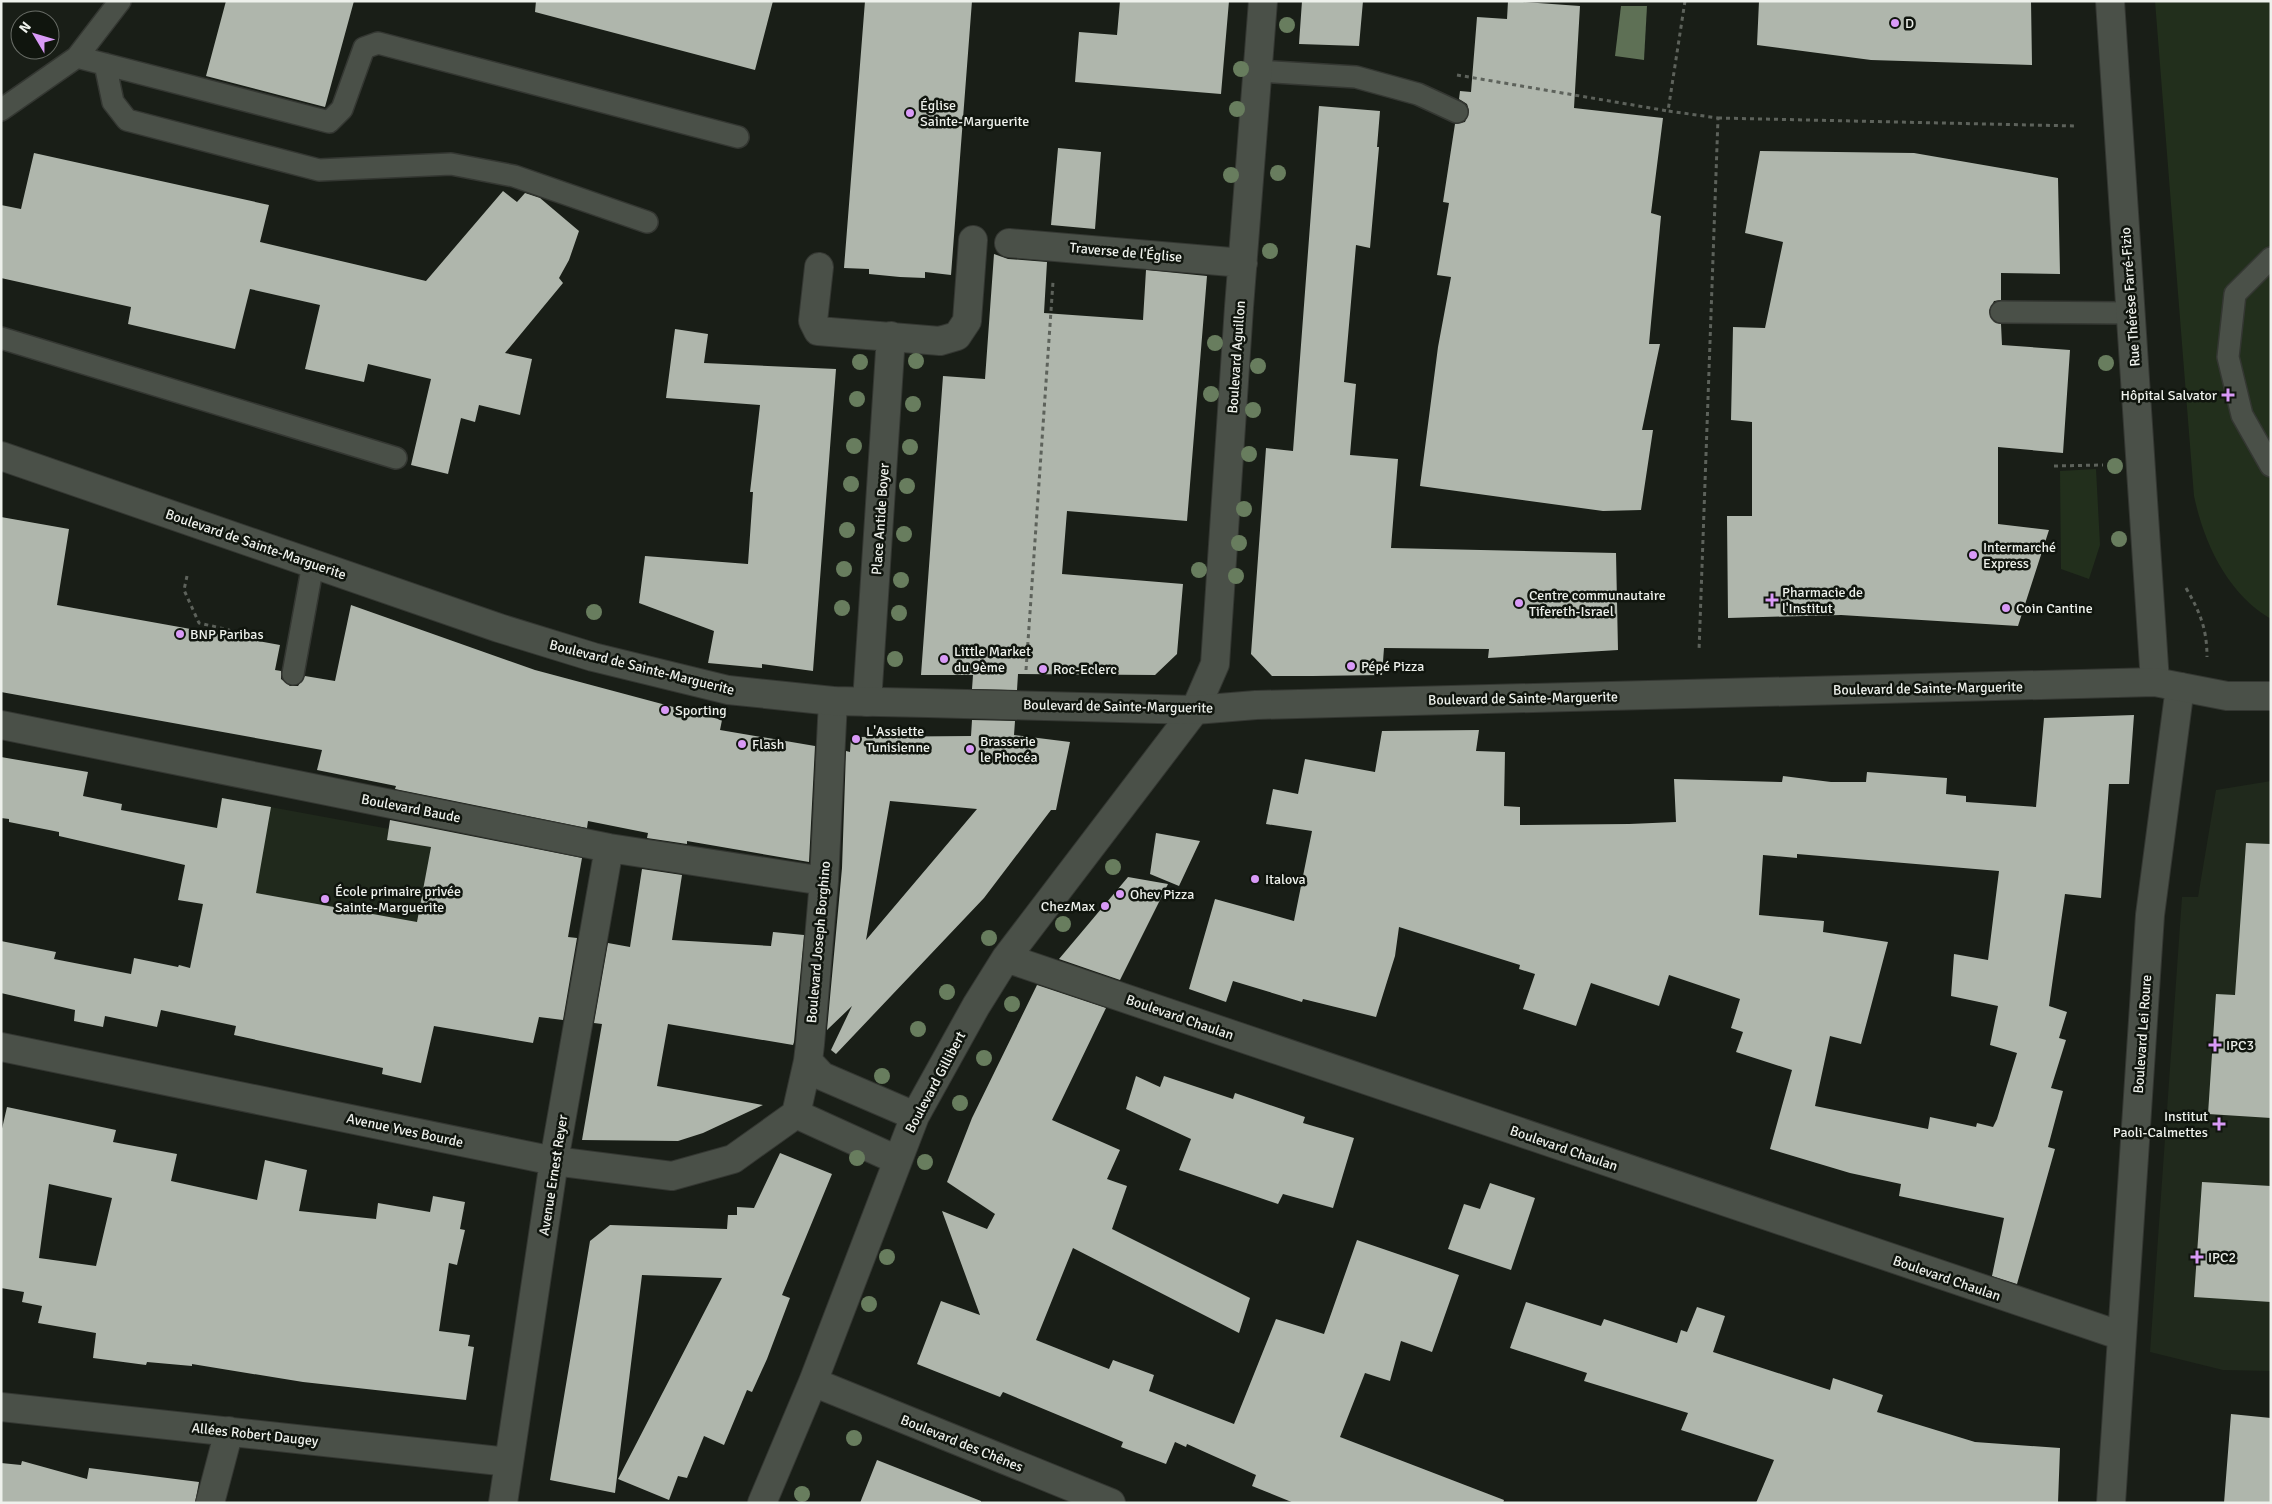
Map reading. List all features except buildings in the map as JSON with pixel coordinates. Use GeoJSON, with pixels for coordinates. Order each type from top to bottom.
{"type":"FeatureCollection","features":[{"type":"Feature","properties":{"kind":"street","name":"Boulevard Aguillon"},"geometry":{"type":"LineString","coordinates":[[1195,710],[1215,664],[1263,1]]}},
{"type":"Feature","properties":{"kind":"street","name":"Rue Thérèse Farré-Fizio"},"geometry":{"type":"LineString","coordinates":[[2110,1],[2131,313],[2168,685]]}},
{"type":"Feature","properties":{"kind":"street"},"geometry":{"type":"LineString","coordinates":[[819,267],[813,321],[818,331],[940,341],[957,336],[967,321],[973,240]]}},
{"type":"Feature","properties":{"kind":"street","name":"Traverse de l'Église"},"geometry":{"type":"LineString","coordinates":[[1009,243],[1243,263]]}},
{"type":"Feature","properties":{"kind":"street","name":"Place Antide Boyer"},"geometry":{"type":"LineString","coordinates":[[867,702],[891,336]]}},
{"type":"Feature","properties":{"kind":"street","name":"Boulevard de Sainte-Marguerite"},"geometry":{"type":"LineString","coordinates":[[1,456],[499,628],[593,657],[728,690],[833,701],[1195,710],[1256,705],[2168,685],[2227,696],[2271,696]]}},
{"type":"Feature","properties":{"kind":"street","name":"Boulevard Lei Roure"},"geometry":{"type":"LineString","coordinates":[[2110,1503],[2150,915],[2168,685]]}},
{"type":"Feature","properties":{"kind":"street","name":"Boulevard Joseph Borghino"},"geometry":{"type":"LineString","coordinates":[[808,1061],[824,881],[833,701]]}},
{"type":"Feature","properties":{"kind":"street","name":"Boulevard Gillibert"},"geometry":{"type":"LineString","coordinates":[[762,1503],[813,1382],[915,1116],[976,1006],[1006,958],[1195,710]]}},
{"type":"Feature","properties":{"kind":"street","name":"Boulevard Baude"},"geometry":{"type":"LineString","coordinates":[[1,726],[609,848],[824,881]]}},
{"type":"Feature","properties":{"kind":"street","name":"Avenue Ernest Reyer"},"geometry":{"type":"LineString","coordinates":[[503,1503],[554,1161],[609,848]]}},
{"type":"Feature","properties":{"kind":"street","name":"Boulevard Chaulan"},"geometry":{"type":"LineString","coordinates":[[1006,958],[2122,1336]]}},
{"type":"Feature","properties":{"kind":"street","name":"Avenue Yves Bourde"},"geometry":{"type":"LineString","coordinates":[[1,1048],[554,1161],[672,1176],[733,1159],[796,1114]]}},
{"type":"Feature","properties":{"kind":"street"},"geometry":{"type":"LineString","coordinates":[[808,1061],[796,1114],[897,1160]]}},
{"type":"Feature","properties":{"kind":"street"},"geometry":{"type":"LineString","coordinates":[[808,1061],[822,1076],[915,1116]]}},
{"type":"Feature","properties":{"kind":"street","name":"Boulevard des Chênes"},"geometry":{"type":"LineString","coordinates":[[813,1382],[1111,1503]]}},
{"type":"Feature","properties":{"kind":"street","name":"Allées Robert Daugey"},"geometry":{"type":"LineString","coordinates":[[1,1408],[509,1462]]}},
{"type":"Feature","properties":{"kind":"street"},"geometry":{"type":"LineString","coordinates":[[210,1503],[229,1431]]}},
{"type":"Feature","properties":{"kind":"lane"},"geometry":{"type":"LineString","coordinates":[[1,110],[77,57],[120,1]]}},
{"type":"Feature","properties":{"kind":"lane"},"geometry":{"type":"LineString","coordinates":[[77,57],[329,122],[342,110],[364,48],[378,43],[738,137]]}},
{"type":"Feature","properties":{"kind":"lane"},"geometry":{"type":"LineString","coordinates":[[105,64],[113,102],[127,120],[319,170],[451,164],[514,176],[647,222]]}},
{"type":"Feature","properties":{"kind":"lane"},"geometry":{"type":"LineString","coordinates":[[1258,71],[1356,77],[1418,94],[1457,112]]}},
{"type":"Feature","properties":{"kind":"lane"},"geometry":{"type":"LineString","coordinates":[[2271,258],[2235,294],[2228,358],[2242,415],[2271,466]]}},
{"type":"Feature","properties":{"kind":"lane"},"geometry":{"type":"LineString","coordinates":[[2001,312],[2131,313]]}},
{"type":"Feature","properties":{"kind":"lane"},"geometry":{"type":"LineString","coordinates":[[1,338],[396,458]]}},
{"type":"Feature","properties":{"kind":"lane"},"geometry":{"type":"LineString","coordinates":[[293,674],[313,564]]}},
{"type":"Feature","properties":{"kind":"path"},"geometry":{"type":"LineString","coordinates":[[1668,112],[1685,1]]}},
{"type":"Feature","properties":{"kind":"path"},"geometry":{"type":"LineString","coordinates":[[1455,74],[1668,112],[1718,118],[2076,126]]}},
{"type":"Feature","properties":{"kind":"path"},"geometry":{"type":"LineString","coordinates":[[1699,651],[1718,118]]}},
{"type":"Feature","properties":{"kind":"path"},"geometry":{"type":"LineString","coordinates":[[1023,705],[1055,246]]}},
{"type":"Feature","properties":{"kind":"path"},"geometry":{"type":"LineString","coordinates":[[2054,466],[2103,465]]}},
{"type":"Feature","properties":{"kind":"path"},"geometry":{"type":"LineString","coordinates":[[187,576],[184,590],[199,623],[229,630],[228,636]]}},
{"type":"Feature","properties":{"kind":"shaded area","name":"Hôpital Salvator"},"geometry":{"type":"Polygon","coordinates":[[[2155,1],[2271,1],[2271,619],[2255,608],[2230,581],[2211,549],[2198,514],[2194,496],[2155,1]]]}},
{"type":"Feature","properties":{"kind":"shaded area"},"geometry":{"type":"Polygon","coordinates":[[[1621,6],[1647,6],[1644,60],[1615,56],[1621,6]]]}},
{"type":"Feature","properties":{"kind":"shaded area"},"geometry":{"type":"Polygon","coordinates":[[[2096,469],[2100,545],[2089,579],[2061,569],[2060,471],[2096,469]]]}},
{"type":"Feature","properties":{"kind":"shaded area","name":"Institut Paoli-Calmettes"},"geometry":{"type":"Polygon","coordinates":[[[2271,781],[2271,1371],[2223,1370],[2150,1352],[2182,897],[2198,897],[2216,790],[2271,781]]]}},
{"type":"Feature","properties":{"kind":"shaded area","name":"École primaire privée Sainte-Marguerite"},"geometry":{"type":"Polygon","coordinates":[[[222,798],[433,837],[436,955],[193,954],[222,798]]]}},
{"type":"Feature","properties":{"kind":"place","name":"D"},"geometry":{"type":"Point","coordinates":[1895,23]}},
{"type":"Feature","properties":{"kind":"place","name":"Église Sainte-Marguerite"},"geometry":{"type":"Point","coordinates":[910,113]}},
{"type":"Feature","properties":{"kind":"place","name":"Hôpital Salvator"},"geometry":{"type":"Point","coordinates":[2228,395]}},
{"type":"Feature","properties":{"kind":"place","name":"Intermarché Express"},"geometry":{"type":"Point","coordinates":[1973,555]}},
{"type":"Feature","properties":{"kind":"place","name":"Pharmacie de l'Institut"},"geometry":{"type":"Point","coordinates":[1772,600]}},
{"type":"Feature","properties":{"kind":"place","name":"Centre communautaire Tifereth-Israel"},"geometry":{"type":"Point","coordinates":[1519,603]}},
{"type":"Feature","properties":{"kind":"place","name":"Coin Cantine"},"geometry":{"type":"Point","coordinates":[2006,608]}},
{"type":"Feature","properties":{"kind":"place","name":"BNP Paribas"},"geometry":{"type":"Point","coordinates":[180,634]}},
{"type":"Feature","properties":{"kind":"place","name":"Little Market du 9ème"},"geometry":{"type":"Point","coordinates":[944,659]}},
{"type":"Feature","properties":{"kind":"place","name":"Pépé Pizza"},"geometry":{"type":"Point","coordinates":[1351,666]}},
{"type":"Feature","properties":{"kind":"place","name":"Roc-Eclerc"},"geometry":{"type":"Point","coordinates":[1043,669]}},
{"type":"Feature","properties":{"kind":"place","name":"Sporting"},"geometry":{"type":"Point","coordinates":[665,710]}},
{"type":"Feature","properties":{"kind":"place","name":"L'Assiette Tunisienne"},"geometry":{"type":"Point","coordinates":[856,739]}},
{"type":"Feature","properties":{"kind":"place","name":"Flash"},"geometry":{"type":"Point","coordinates":[742,744]}},
{"type":"Feature","properties":{"kind":"place","name":"Brasserie le Phocéa"},"geometry":{"type":"Point","coordinates":[970,749]}},
{"type":"Feature","properties":{"kind":"place","name":"Italova"},"geometry":{"type":"Point","coordinates":[1255,879]}},
{"type":"Feature","properties":{"kind":"place","name":"Ohev Pizza"},"geometry":{"type":"Point","coordinates":[1120,894]}},
{"type":"Feature","properties":{"kind":"place","name":"École primaire privée Sainte-Marguerite"},"geometry":{"type":"Point","coordinates":[325,899]}},
{"type":"Feature","properties":{"kind":"place","name":"ChezMax"},"geometry":{"type":"Point","coordinates":[1105,906]}},
{"type":"Feature","properties":{"kind":"place","name":"IPC3"},"geometry":{"type":"Point","coordinates":[2215,1045]}},
{"type":"Feature","properties":{"kind":"place","name":"Institut Paoli-Calmettes"},"geometry":{"type":"Point","coordinates":[2219,1124]}},
{"type":"Feature","properties":{"kind":"place","name":"IPC2"},"geometry":{"type":"Point","coordinates":[2197,1257]}}]}
